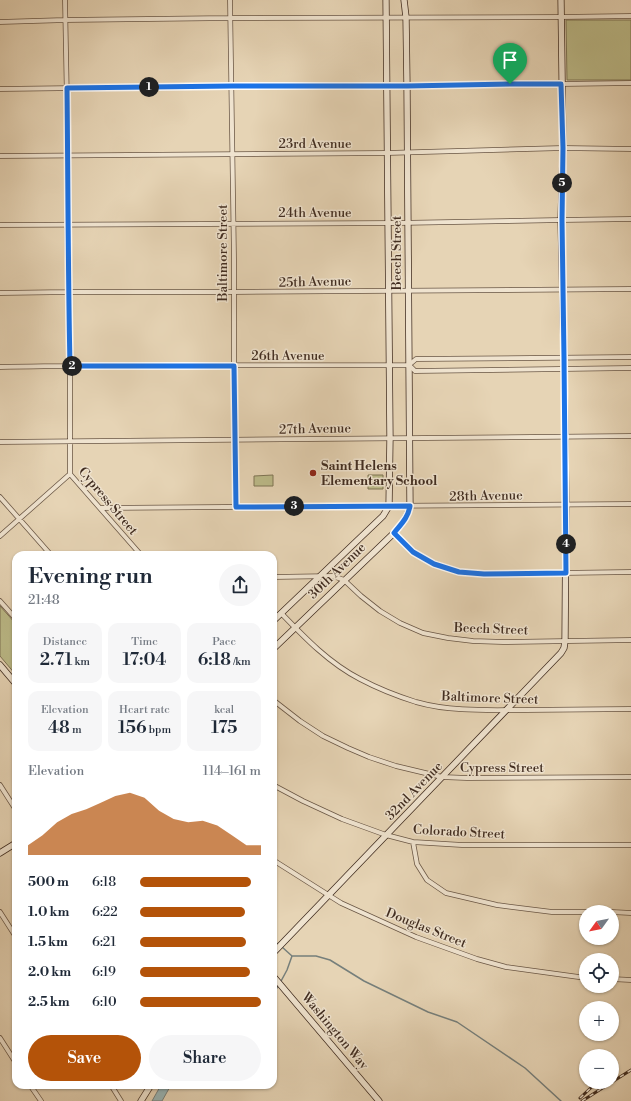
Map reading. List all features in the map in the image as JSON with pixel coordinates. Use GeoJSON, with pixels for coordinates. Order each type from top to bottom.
{"type":"FeatureCollection","features":[{"type":"Feature","properties":{"kind":"street","name":"Cypress Street"},"geometry":{"type":"LineString","coordinates":[[65,0],[68,155],[67,224],[70,366],[70,474],[138,551]]}},
{"type":"Feature","properties":{"kind":"street","name":"Baltimore Street"},"geometry":{"type":"LineString","coordinates":[[230,0],[236,507]]}},
{"type":"Feature","properties":{"kind":"street","name":"Beech Street"},"geometry":{"type":"LineString","coordinates":[[386,0],[390,506]]}},
{"type":"Feature","properties":{"kind":"street","name":"Beech Street"},"geometry":{"type":"LineString","coordinates":[[404,0],[406,17],[408,153],[410,506]]}},
{"type":"Feature","properties":{"kind":"street"},"geometry":{"type":"LineString","coordinates":[[561,0],[566,505],[565,641]]}},
{"type":"Feature","properties":{"kind":"street"},"geometry":{"type":"LineString","coordinates":[[0,22],[230,18],[631,16]]}},
{"type":"Feature","properties":{"kind":"street"},"geometry":{"type":"LineString","coordinates":[[0,89],[631,83]]}},
{"type":"Feature","properties":{"kind":"street","name":"23rd Avenue"},"geometry":{"type":"LineString","coordinates":[[0,156],[408,153],[563,148],[631,149]]}},
{"type":"Feature","properties":{"kind":"street","name":"24th Avenue"},"geometry":{"type":"LineString","coordinates":[[0,225],[408,223],[631,219]]}},
{"type":"Feature","properties":{"kind":"street","name":"25th Avenue"},"geometry":{"type":"LineString","coordinates":[[0,293],[631,289]]}},
{"type":"Feature","properties":{"kind":"street","name":"26th Avenue"},"geometry":{"type":"LineString","coordinates":[[0,367],[390,365],[409,364],[416,359],[631,357]]}},
{"type":"Feature","properties":{"kind":"street","name":"26th Avenue"},"geometry":{"type":"LineString","coordinates":[[409,364],[415,371],[631,368]]}},
{"type":"Feature","properties":{"kind":"street","name":"27th Avenue"},"geometry":{"type":"LineString","coordinates":[[0,442],[631,436]]}},
{"type":"Feature","properties":{"kind":"street"},"geometry":{"type":"LineString","coordinates":[[0,536],[70,474]]}},
{"type":"Feature","properties":{"kind":"street"},"geometry":{"type":"LineString","coordinates":[[0,497],[47,551]]}},
{"type":"Feature","properties":{"kind":"street","name":"28th Avenue"},"geometry":{"type":"LineString","coordinates":[[100,508],[631,504]]}},
{"type":"Feature","properties":{"kind":"street","name":"30th Avenue"},"geometry":{"type":"LineString","coordinates":[[277,617],[383,516],[390,506]]}},
{"type":"Feature","properties":{"kind":"street","name":"30th Avenue"},"geometry":{"type":"LineString","coordinates":[[277,645],[394,533],[405,520],[409,513],[410,506]]}},
{"type":"Feature","properties":{"kind":"street"},"geometry":{"type":"LineString","coordinates":[[394,533],[413,552],[434,564],[459,572],[484,574],[631,572]]}},
{"type":"Feature","properties":{"kind":"street"},"geometry":{"type":"LineString","coordinates":[[277,577],[333,576],[344,580]]}},
{"type":"Feature","properties":{"kind":"street","name":"Beech Street"},"geometry":{"type":"LineString","coordinates":[[344,580],[380,611],[400,623],[423,633],[473,641],[631,640]]}},
{"type":"Feature","properties":{"kind":"street"},"geometry":{"type":"LineString","coordinates":[[0,601],[12,614]]}},
{"type":"Feature","properties":{"kind":"street","name":"Baltimore Street"},"geometry":{"type":"LineString","coordinates":[[281,613],[312,645],[333,662],[359,679],[416,702],[440,707],[465,709],[631,709]]}},
{"type":"Feature","properties":{"kind":"street","name":"32nd Avenue"},"geometry":{"type":"LineString","coordinates":[[277,949],[561,653],[564,648],[565,641]]}},
{"type":"Feature","properties":{"kind":"street"},"geometry":{"type":"LineString","coordinates":[[0,665],[12,679]]}},
{"type":"Feature","properties":{"kind":"street","name":"Cypress Street"},"geometry":{"type":"LineString","coordinates":[[277,703],[323,736],[348,748],[396,766],[442,777],[631,777]]}},
{"type":"Feature","properties":{"kind":"street"},"geometry":{"type":"LineString","coordinates":[[0,785],[12,804]]}},
{"type":"Feature","properties":{"kind":"street","name":"Colorado Street"},"geometry":{"type":"LineString","coordinates":[[277,786],[303,801],[342,819],[386,835],[413,842],[462,845],[631,845]]}},
{"type":"Feature","properties":{"kind":"street"},"geometry":{"type":"LineString","coordinates":[[413,842],[417,864],[427,880],[446,893],[497,905],[552,912],[579,912]]}},
{"type":"Feature","properties":{"kind":"street"},"geometry":{"type":"LineString","coordinates":[[0,853],[12,846]]}},
{"type":"Feature","properties":{"kind":"street","name":"Douglas Street"},"geometry":{"type":"LineString","coordinates":[[277,863],[340,903],[416,937],[477,959],[506,967],[579,977]]}},
{"type":"Feature","properties":{"kind":"street"},"geometry":{"type":"LineString","coordinates":[[0,912],[12,931]]}},
{"type":"Feature","properties":{"kind":"street"},"geometry":{"type":"LineString","coordinates":[[619,912],[631,913]]}},
{"type":"Feature","properties":{"kind":"street"},"geometry":{"type":"LineString","coordinates":[[619,979],[631,980]]}},
{"type":"Feature","properties":{"kind":"street","name":"Washington Way"},"geometry":{"type":"LineString","coordinates":[[277,981],[379,1101]]}},
{"type":"Feature","properties":{"kind":"street"},"geometry":{"type":"LineString","coordinates":[[0,1038],[12,1057]]}},
{"type":"Feature","properties":{"kind":"street"},"geometry":{"type":"LineString","coordinates":[[32,1089],[40,1101]]}},
{"type":"Feature","properties":{"kind":"street"},"geometry":{"type":"LineString","coordinates":[[114,1089],[121,1101]]}},
{"type":"Feature","properties":{"kind":"street"},"geometry":{"type":"LineString","coordinates":[[141,1101],[148,1089]]}},
{"type":"Feature","properties":{"kind":"shaded area"},"geometry":{"type":"Polygon","coordinates":[[[566,20],[631,20],[631,80],[567,80],[566,20]]]}},
{"type":"Feature","properties":{"kind":"shaded area"},"geometry":{"type":"Polygon","coordinates":[[[273,475],[273,486],[254,486],[254,476],[273,475]]]}},
{"type":"Feature","properties":{"kind":"shaded area"},"geometry":{"type":"Polygon","coordinates":[[[368,475],[383,475],[383,489],[368,489],[368,475]]]}},
{"type":"Feature","properties":{"kind":"shaded area"},"geometry":{"type":"Polygon","coordinates":[[[0,606],[12,620],[12,670],[0,656],[0,606]]]}},
{"type":"Feature","properties":{"kind":"water"},"geometry":{"type":"Polygon","coordinates":[[[159,1089],[169,1089],[162,1101],[152,1101],[159,1089]]]}},
{"type":"Feature","properties":{"kind":"waterway"},"geometry":{"type":"LineString","coordinates":[[282,947],[292,956],[316,956],[330,960],[364,981],[428,1012],[457,1022],[525,1068],[561,1101]]}},
{"type":"Feature","properties":{"kind":"waterway"},"geometry":{"type":"LineString","coordinates":[[280,983],[292,956]]}},
{"type":"Feature","properties":{"kind":"railway"},"geometry":{"type":"LineString","coordinates":[[582,1101],[631,1070]]}},
{"type":"Feature","properties":{"kind":"railway"},"geometry":{"type":"LineString","coordinates":[[580,1098],[590,1089]]}},
{"type":"Feature","properties":{"kind":"place","name":"Saint Helens Elementary School"},"geometry":{"type":"Point","coordinates":[313,473]}},
{"type":"Feature","properties":{"kind":"route"},"geometry":{"type":"LineString","coordinates":[[510,84],[561,84],[563,148],[562,220],[566,573],[484,574],[459,572],[434,564],[413,552],[394,533],[405,520],[409,513],[410,506],[236,507],[234,366],[70,366],[67,224],[67,88],[510,84]]}}]}
